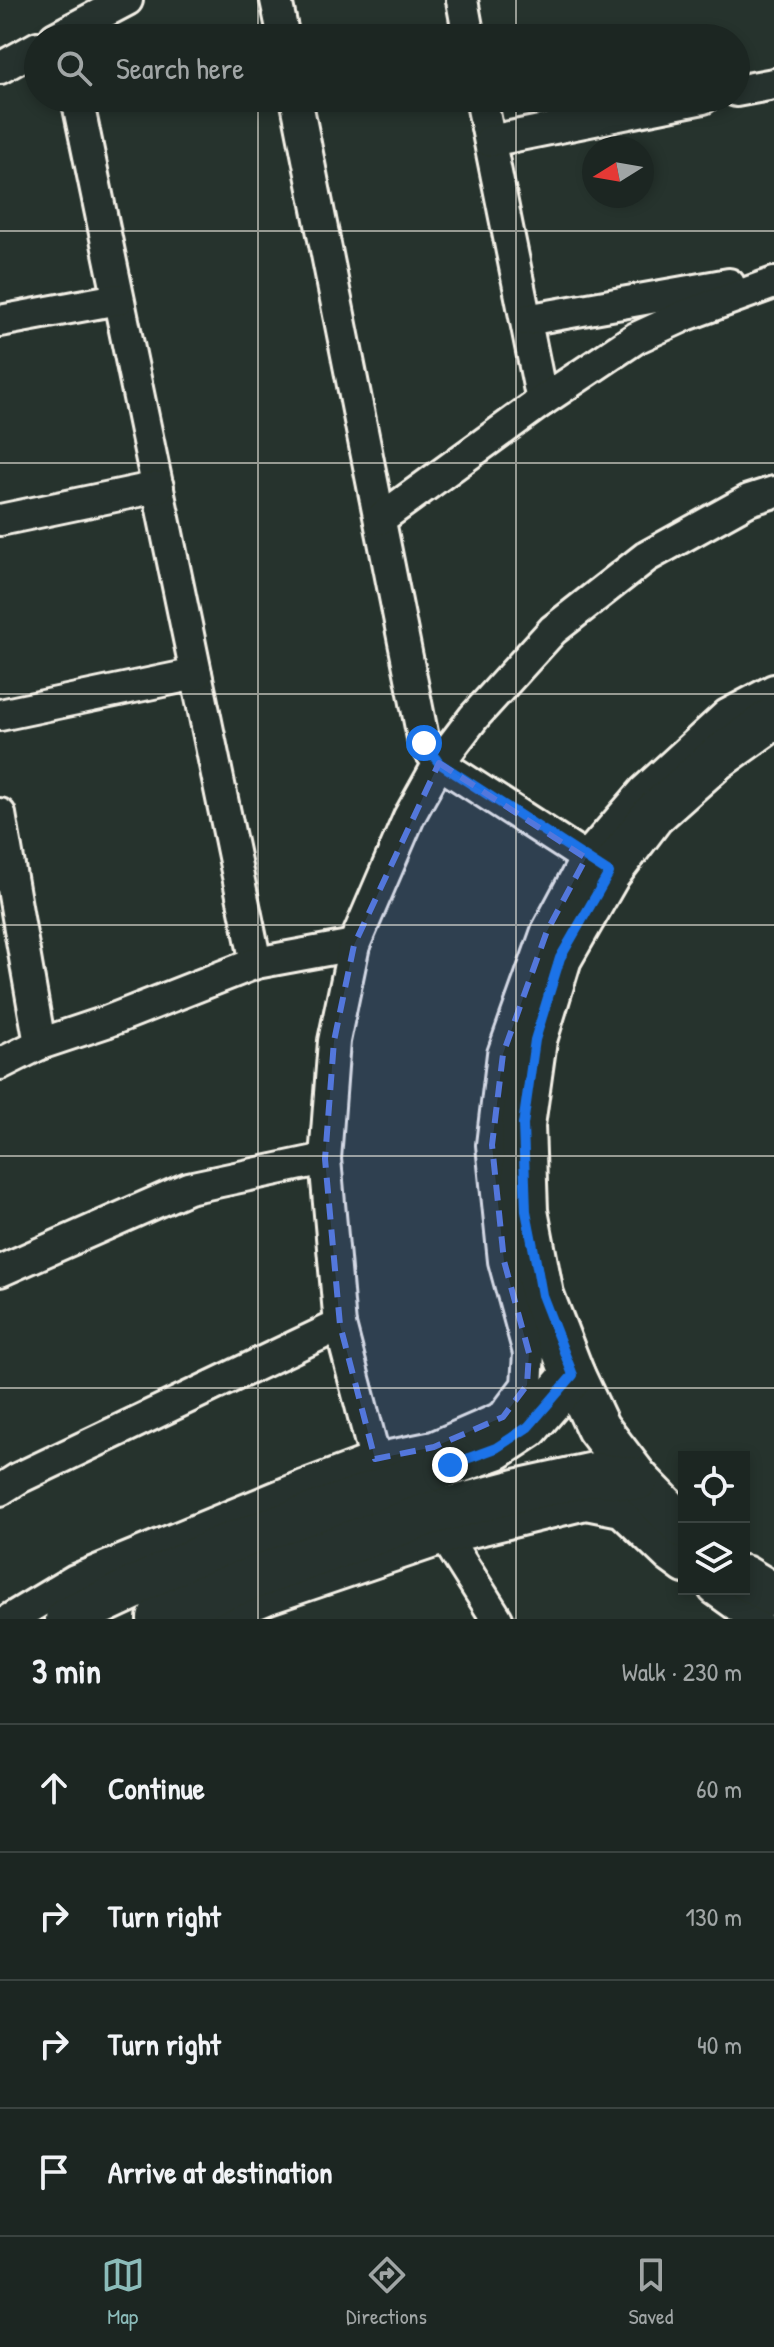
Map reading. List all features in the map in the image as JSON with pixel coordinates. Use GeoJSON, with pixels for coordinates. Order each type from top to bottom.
{"type":"FeatureCollection","features":[{"type":"Feature","properties":{"kind":"street"},"geometry":{"type":"LineString","coordinates":[[83,24],[127,0]]}},
{"type":"Feature","properties":{"kind":"street"},"geometry":{"type":"LineString","coordinates":[[276,0],[281,24]]}},
{"type":"Feature","properties":{"kind":"street"},"geometry":{"type":"LineString","coordinates":[[462,0],[466,24]]}},
{"type":"Feature","properties":{"kind":"street"},"geometry":{"type":"LineString","coordinates":[[0,68],[24,55]]}},
{"type":"Feature","properties":{"kind":"street"},"geometry":{"type":"LineString","coordinates":[[750,88],[774,84]]}},
{"type":"Feature","properties":{"kind":"street"},"geometry":{"type":"LineString","coordinates":[[80,112],[256,963]]}},
{"type":"Feature","properties":{"kind":"street"},"geometry":{"type":"LineString","coordinates":[[299,112],[424,743],[439,763],[597,865]]}},
{"type":"Feature","properties":{"kind":"street"},"geometry":{"type":"LineString","coordinates":[[484,112],[542,401]]}},
{"type":"Feature","properties":{"kind":"street"},"geometry":{"type":"LineString","coordinates":[[490,141],[634,112]]}},
{"type":"Feature","properties":{"kind":"street"},"geometry":{"type":"LineString","coordinates":[[526,320],[774,276]]}},
{"type":"Feature","properties":{"kind":"street"},"geometry":{"type":"LineString","coordinates":[[380,519],[542,401],[636,338],[686,315],[774,283]]}},
{"type":"Feature","properties":{"kind":"street"},"geometry":{"type":"LineString","coordinates":[[0,321],[118,299]]}},
{"type":"Feature","properties":{"kind":"street"},"geometry":{"type":"LineString","coordinates":[[0,520],[158,487]]}},
{"type":"Feature","properties":{"kind":"street"},"geometry":{"type":"LineString","coordinates":[[375,1459],[340,1325],[325,1159],[334,1041],[354,945],[409,817],[439,763],[474,717],[553,630],[646,557],[749,500],[774,492]]}},
{"type":"Feature","properties":{"kind":"street"},"geometry":{"type":"LineString","coordinates":[[0,715],[196,674]]}},
{"type":"Feature","properties":{"kind":"street"},"geometry":{"type":"LineString","coordinates":[[10,1619],[75,1580],[303,1486],[375,1459],[434,1447],[503,1417],[527,1385],[529,1353],[504,1261],[492,1145],[503,1054],[547,931],[597,865],[644,791],[727,715],[774,690]]}},
{"type":"Feature","properties":{"kind":"street"},"geometry":{"type":"LineString","coordinates":[[680,1523],[637,1479],[598,1428],[573,1375],[542,1295],[526,1211],[523,1125],[535,1040],[560,958],[597,865],[716,759],[774,718]]}},
{"type":"Feature","properties":{"kind":"street"},"geometry":{"type":"LineString","coordinates":[[0,814],[40,1044]]}},
{"type":"Feature","properties":{"kind":"street"},"geometry":{"type":"LineString","coordinates":[[0,1064],[40,1044],[106,1022],[256,963],[354,945]]}},
{"type":"Feature","properties":{"kind":"street"},"geometry":{"type":"LineString","coordinates":[[0,1271],[188,1188],[325,1159]]}},
{"type":"Feature","properties":{"kind":"street"},"geometry":{"type":"LineString","coordinates":[[0,1490],[19,1478],[340,1325]]}},
{"type":"Feature","properties":{"kind":"street"},"geometry":{"type":"LineString","coordinates":[[67,1619],[219,1548],[496,1448],[528,1427],[573,1375]]}},
{"type":"Feature","properties":{"kind":"street"},"geometry":{"type":"LineString","coordinates":[[159,1619],[204,1596],[425,1515],[594,1474],[637,1479]]}},
{"type":"Feature","properties":{"kind":"street"},"geometry":{"type":"LineString","coordinates":[[220,1619],[269,1598],[446,1538],[586,1504],[621,1511],[678,1564]]}},
{"type":"Feature","properties":{"kind":"street"},"geometry":{"type":"LineString","coordinates":[[446,1538],[497,1619]]}},
{"type":"Feature","properties":{"kind":"street"},"geometry":{"type":"LineString","coordinates":[[750,1581],[774,1595]]}},
{"type":"Feature","properties":{"kind":"street"},"geometry":{"type":"LineString","coordinates":[[722,1595],[756,1619]]}},
{"type":"Feature","properties":{"kind":"highlighted area"},"geometry":{"type":"Polygon","coordinates":[[[439,763],[586,858],[547,931],[503,1054],[492,1145],[504,1261],[529,1353],[527,1385],[503,1417],[434,1447],[375,1459],[340,1325],[325,1159],[334,1041],[354,945],[439,763]]]}},
{"type":"Feature","properties":{"kind":"route"},"geometry":{"type":"LineString","coordinates":[[424,743],[439,763],[609,873],[560,958],[535,1040],[523,1125],[526,1211],[542,1295],[573,1375],[528,1427],[496,1448],[450,1465]]}}]}
